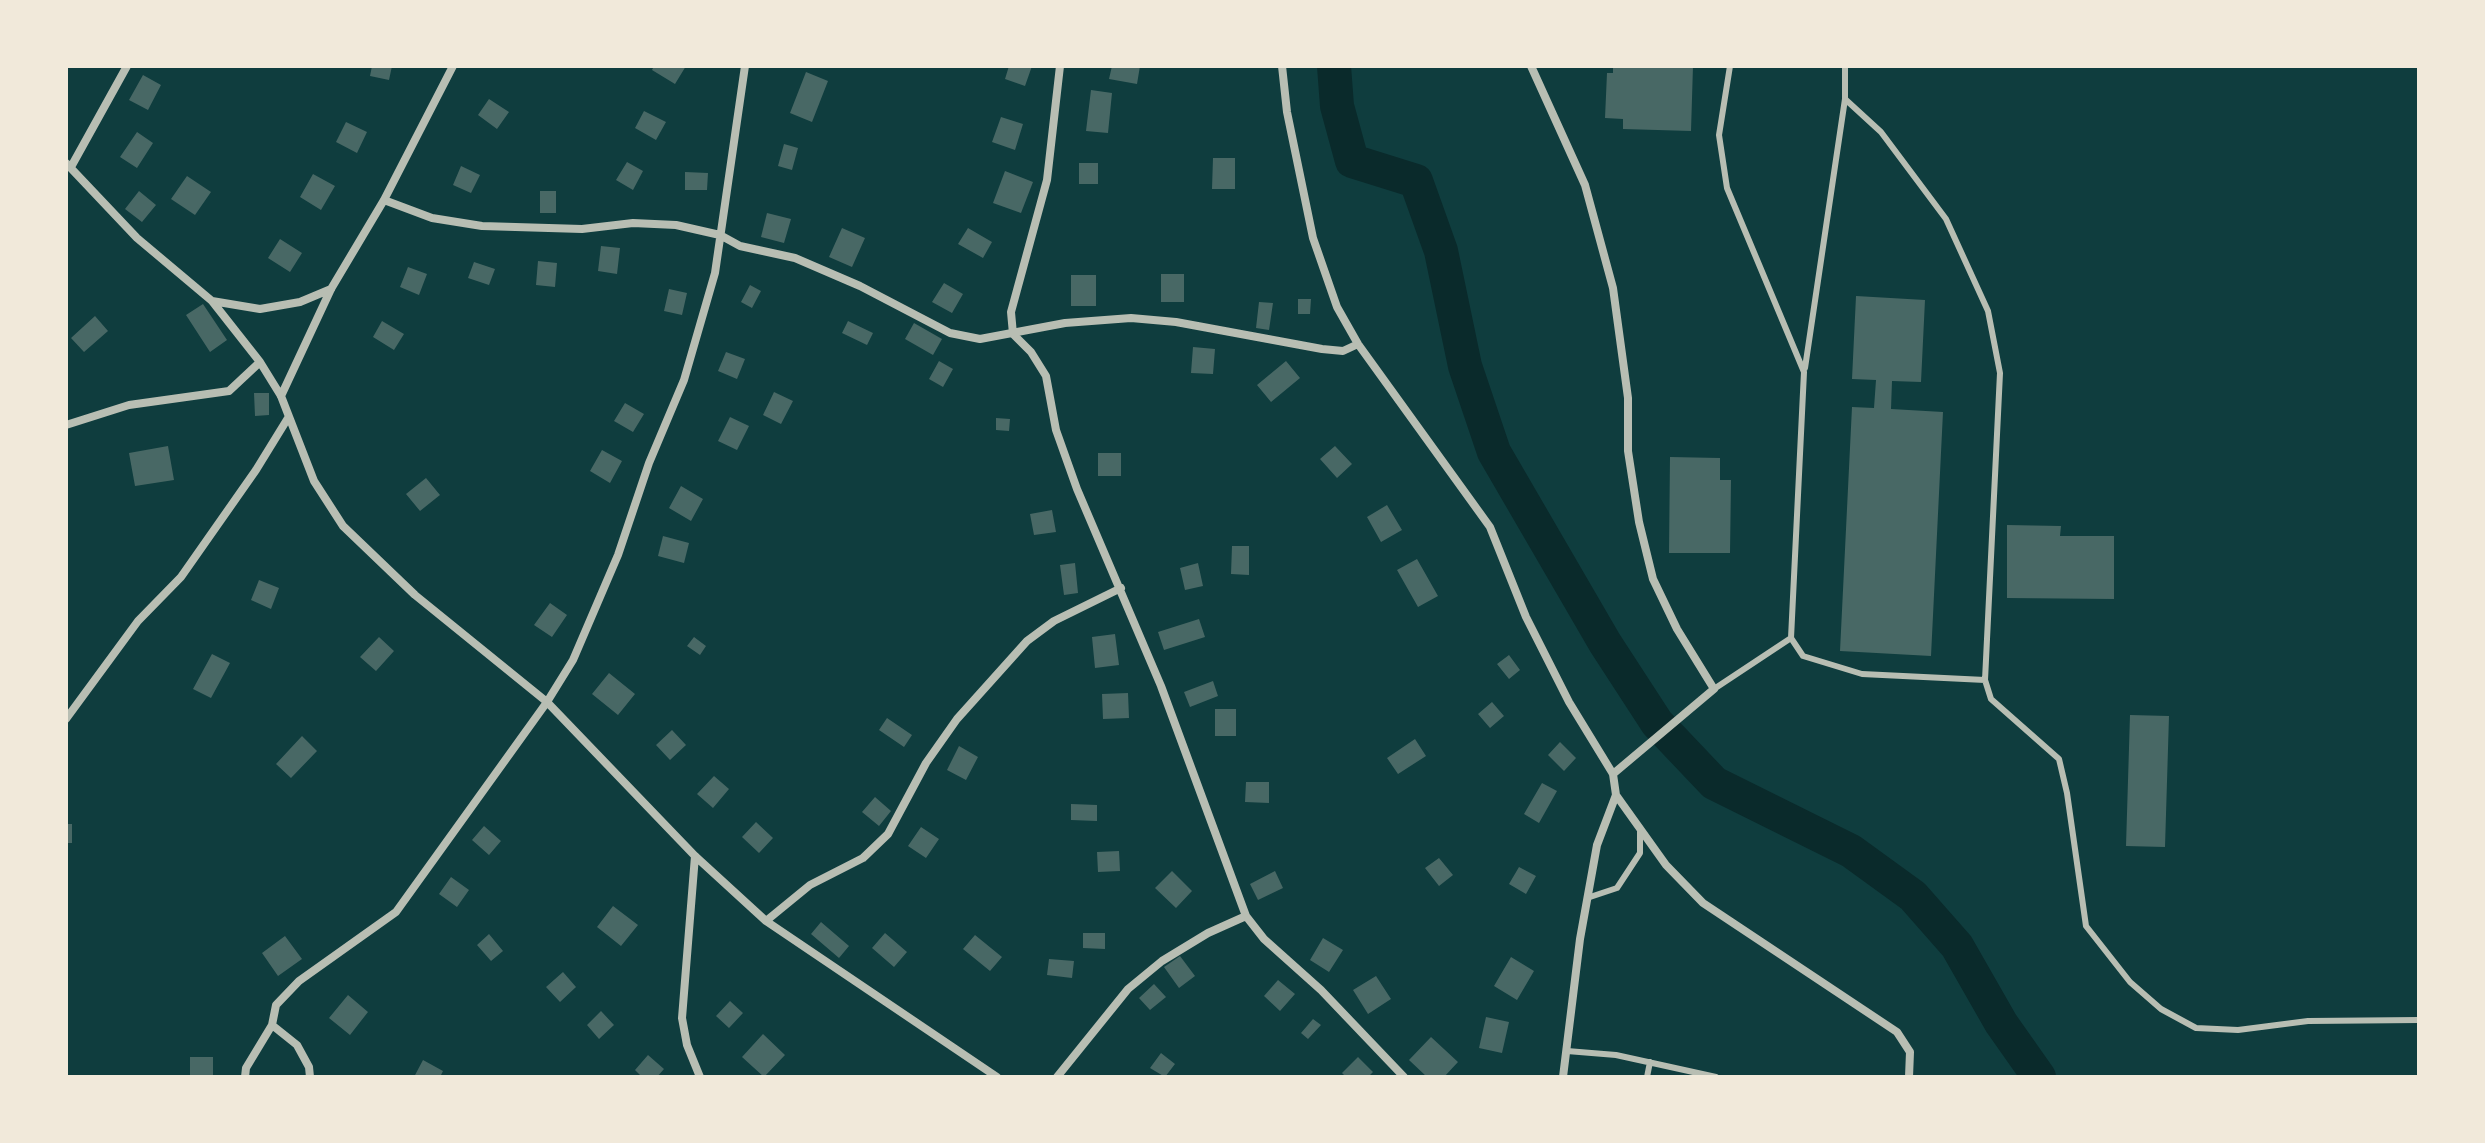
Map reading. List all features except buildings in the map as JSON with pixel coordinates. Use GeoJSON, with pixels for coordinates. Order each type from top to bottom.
{"type":"FeatureCollection","features":[{"type":"Feature","properties":{"kind":"street"},"geometry":{"type":"LineString","coordinates":[[127,66],[68,165],[137,238],[212,301],[260,362],[281,396],[314,481],[343,526],[415,595],[547,702],[695,856],[766,921],[997,1077]]}},
{"type":"Feature","properties":{"kind":"street"},"geometry":{"type":"LineString","coordinates":[[281,396],[331,289],[384,200],[453,66]]}},
{"type":"Feature","properties":{"kind":"street"},"geometry":{"type":"LineString","coordinates":[[245,1077],[246,1068],[272,1025],[276,1005],[299,981],[396,912],[547,702],[573,660],[618,555],[649,463],[684,380],[715,273],[745,66]]}},
{"type":"Feature","properties":{"kind":"street"},"geometry":{"type":"LineString","coordinates":[[1060,66],[1047,180],[1011,312],[1013,334],[1031,352],[1046,376],[1056,430],[1121,588],[1246,916],[1264,939],[1321,990],[1404,1077]]}},
{"type":"Feature","properties":{"kind":"street"},"geometry":{"type":"LineString","coordinates":[[1282,66],[1287,112],[1313,238],[1337,307],[1358,344],[1490,527],[1526,617],[1569,702],[1613,774],[1616,795],[1640,832],[1703,903],[1897,1032],[1910,1052],[1909,1077]]}},
{"type":"Feature","properties":{"kind":"street"},"geometry":{"type":"LineString","coordinates":[[1531,66],[1585,185],[1613,288],[1628,398],[1628,451],[1639,522],[1653,579],[1677,629],[1714,689],[1696,700],[1635,758],[1613,774]]}},
{"type":"Feature","properties":{"kind":"street"},"geometry":{"type":"LineString","coordinates":[[384,200],[432,218],[482,226],[582,229],[633,223],[676,225],[720,235],[740,246],[795,258],[860,286],[950,333],[980,339],[1065,323],[1131,318],[1176,322],[1322,349],[1343,351],[1358,344]]}},
{"type":"Feature","properties":{"kind":"street"},"geometry":{"type":"LineString","coordinates":[[212,301],[260,309],[300,302],[331,289]]}},
{"type":"Feature","properties":{"kind":"street"},"geometry":{"type":"LineString","coordinates":[[66,425],[129,405],[229,391],[260,362]]}},
{"type":"Feature","properties":{"kind":"street"},"geometry":{"type":"LineString","coordinates":[[66,719],[97,681],[138,621],[181,577],[256,470],[288,418]]}},
{"type":"Feature","properties":{"kind":"street"},"geometry":{"type":"LineString","coordinates":[[766,921],[810,885],[863,858],[888,834],[926,763],[957,719],[1027,641],[1054,621],[1121,588]]}},
{"type":"Feature","properties":{"kind":"street"},"geometry":{"type":"LineString","coordinates":[[1563,1077],[1587,898],[1597,845],[1616,795]]}},
{"type":"Feature","properties":{"kind":"street"},"geometry":{"type":"LineString","coordinates":[[695,856],[682,1018],[687,1045],[700,1077]]}},
{"type":"Feature","properties":{"kind":"street"},"geometry":{"type":"LineString","coordinates":[[1057,1077],[1128,989],[1162,961],[1246,916]]}},
{"type":"Feature","properties":{"kind":"street"},"geometry":{"type":"LineString","coordinates":[[272,1025],[297,1045],[309,1067],[310,1077]]}},
{"type":"Feature","properties":{"kind":"lane"},"geometry":{"type":"LineString","coordinates":[[1730,66],[1726,75],[1719,135],[1727,188],[1804,372]]}},
{"type":"Feature","properties":{"kind":"lane"},"geometry":{"type":"LineString","coordinates":[[1845,66],[1845,99],[1804,372],[1791,638],[1803,656],[1862,674],[1985,680]]}},
{"type":"Feature","properties":{"kind":"lane"},"geometry":{"type":"LineString","coordinates":[[1845,99],[1881,132],[1946,219],[1988,311],[2000,373],[1985,680],[1991,699],[2059,759],[2067,793],[2086,926],[2130,982],[2161,1009],[2196,1028],[2238,1030],[2308,1021],[2419,1020]]}},
{"type":"Feature","properties":{"kind":"lane"},"geometry":{"type":"LineString","coordinates":[[1714,689],[1791,638]]}},
{"type":"Feature","properties":{"kind":"lane"},"geometry":{"type":"LineString","coordinates":[[1587,898],[1617,888],[1640,853],[1640,832]]}},
{"type":"Feature","properties":{"kind":"lane"},"geometry":{"type":"LineString","coordinates":[[1567,1051],[1650,1062],[1716,1077]]}},
{"type":"Feature","properties":{"kind":"lane"},"geometry":{"type":"LineString","coordinates":[[1647,1077],[1650,1062]]}},
{"type":"Feature","properties":{"kind":"waterway"},"geometry":{"type":"LineString","coordinates":[[1334,66],[1337,106],[1352,161],[1416,181],[1441,251],[1465,366],[1494,452],[1605,643],[1657,723],[1714,783],[1851,851],[1913,896],[1957,946],[2001,1023],[2039,1077]]}}]}
